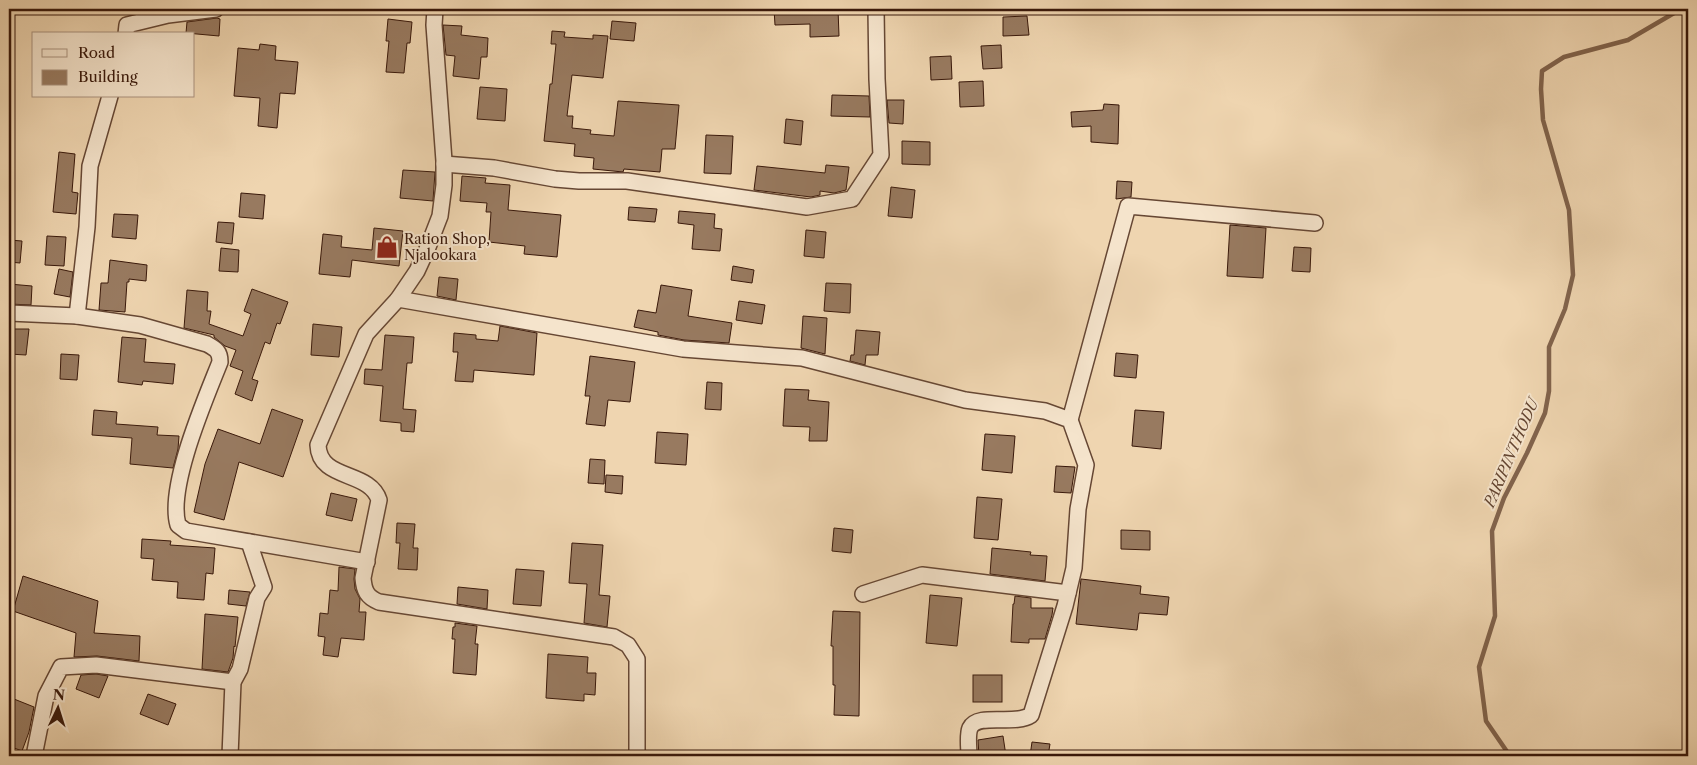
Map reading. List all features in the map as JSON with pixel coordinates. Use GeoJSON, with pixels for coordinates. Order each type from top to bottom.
{"type":"FeatureCollection","features":[{"type":"Feature","properties":{"kind":"street"},"geometry":{"type":"LineString","coordinates":[[126,32],[127,25],[168,15],[216,9]]}},
{"type":"Feature","properties":{"kind":"street"},"geometry":{"type":"LineString","coordinates":[[435,9],[434,25],[444,164],[444,186],[440,216],[417,271],[398,299],[366,334],[318,445],[319,455],[325,464],[370,486],[377,493],[379,500],[363,578],[364,590],[371,598],[379,602],[614,637],[622,640],[634,652],[637,659],[637,756]]}},
{"type":"Feature","properties":{"kind":"street"},"geometry":{"type":"LineString","coordinates":[[444,164],[494,168],[555,179],[627,181],[807,207],[852,199],[882,155],[877,79],[876,9]]}},
{"type":"Feature","properties":{"kind":"street"},"geometry":{"type":"LineString","coordinates":[[78,316],[87,227],[90,166],[109,98]]}},
{"type":"Feature","properties":{"kind":"street"},"geometry":{"type":"LineString","coordinates":[[969,756],[969,730],[972,725],[981,720],[1018,721],[1031,715],[1068,593],[1074,568],[1078,509],[1086,465],[1070,420],[1128,206],[1314,223]]}},
{"type":"Feature","properties":{"kind":"street"},"geometry":{"type":"LineString","coordinates":[[398,299],[683,349],[802,358],[965,400],[1045,412],[1070,420]]}},
{"type":"Feature","properties":{"kind":"street"},"geometry":{"type":"LineString","coordinates":[[9,313],[78,316],[140,325],[207,344],[216,349],[220,354],[220,362],[190,441],[178,486],[176,518],[178,525],[186,530],[367,562]]}},
{"type":"Feature","properties":{"kind":"street"},"geometry":{"type":"LineString","coordinates":[[230,756],[233,682],[240,669],[257,598],[264,587],[249,542]]}},
{"type":"Feature","properties":{"kind":"street"},"geometry":{"type":"LineString","coordinates":[[863,594],[922,575],[1068,593]]}},
{"type":"Feature","properties":{"kind":"street"},"geometry":{"type":"LineString","coordinates":[[34,756],[46,696],[61,667],[96,665],[233,682]]}},
{"type":"Feature","properties":{"kind":"building"},"geometry":{"type":"Polygon","coordinates":[[[774,9],[838,9],[839,36],[810,37],[810,24],[775,25],[774,9]]]}},
{"type":"Feature","properties":{"kind":"building"},"geometry":{"type":"Polygon","coordinates":[[[1027,16],[1029,35],[1003,36],[1003,17],[1027,16]]]}},
{"type":"Feature","properties":{"kind":"building"},"geometry":{"type":"Polygon","coordinates":[[[220,19],[219,36],[186,32],[187,22],[220,19]]]}},
{"type":"Feature","properties":{"kind":"building"},"geometry":{"type":"Polygon","coordinates":[[[388,19],[412,22],[410,43],[407,43],[404,73],[386,72],[389,41],[386,41],[388,19]]]}},
{"type":"Feature","properties":{"kind":"building"},"geometry":{"type":"Polygon","coordinates":[[[612,21],[636,23],[634,41],[610,39],[612,21]]]}},
{"type":"Feature","properties":{"kind":"building"},"geometry":{"type":"Polygon","coordinates":[[[443,25],[462,26],[461,35],[488,38],[487,57],[481,57],[479,79],[453,76],[455,56],[446,55],[443,25]]]}},
{"type":"Feature","properties":{"kind":"building"},"geometry":{"type":"Polygon","coordinates":[[[552,31],[565,32],[564,37],[593,39],[593,35],[608,36],[603,78],[572,75],[567,116],[573,116],[572,128],[591,130],[590,134],[614,136],[618,101],[679,105],[675,149],[662,149],[660,172],[624,169],[623,172],[593,169],[594,158],[574,156],[575,144],[544,141],[556,44],[551,44],[552,31]]]}},
{"type":"Feature","properties":{"kind":"building"},"geometry":{"type":"Polygon","coordinates":[[[260,44],[276,46],[275,60],[298,62],[295,94],[280,93],[277,128],[258,126],[260,98],[234,96],[238,48],[259,50],[260,44]]]}},
{"type":"Feature","properties":{"kind":"building"},"geometry":{"type":"Polygon","coordinates":[[[1001,45],[1002,68],[983,69],[981,46],[1001,45]]]}},
{"type":"Feature","properties":{"kind":"building"},"geometry":{"type":"Polygon","coordinates":[[[951,56],[952,79],[931,80],[930,57],[951,56]]]}},
{"type":"Feature","properties":{"kind":"building"},"geometry":{"type":"Polygon","coordinates":[[[983,81],[984,106],[960,107],[959,82],[983,81]]]}},
{"type":"Feature","properties":{"kind":"building"},"geometry":{"type":"Polygon","coordinates":[[[480,87],[507,89],[505,121],[477,119],[480,87]]]}},
{"type":"Feature","properties":{"kind":"building"},"geometry":{"type":"Polygon","coordinates":[[[832,95],[869,96],[870,117],[831,116],[832,95]]]}},
{"type":"Feature","properties":{"kind":"building"},"geometry":{"type":"Polygon","coordinates":[[[887,100],[904,100],[903,124],[889,123],[887,100]]]}},
{"type":"Feature","properties":{"kind":"building"},"geometry":{"type":"Polygon","coordinates":[[[1104,104],[1119,105],[1118,144],[1091,142],[1091,126],[1072,127],[1071,112],[1103,110],[1104,104]]]}},
{"type":"Feature","properties":{"kind":"building"},"geometry":{"type":"Polygon","coordinates":[[[786,119],[803,121],[801,145],[784,143],[786,119]]]}},
{"type":"Feature","properties":{"kind":"building"},"geometry":{"type":"Polygon","coordinates":[[[706,135],[733,136],[731,174],[704,173],[706,135]]]}},
{"type":"Feature","properties":{"kind":"building"},"geometry":{"type":"Polygon","coordinates":[[[902,141],[930,142],[930,165],[902,164],[902,141]]]}},
{"type":"Feature","properties":{"kind":"building"},"geometry":{"type":"Polygon","coordinates":[[[59,152],[75,154],[72,192],[78,193],[76,214],[53,212],[59,152]]]}},
{"type":"Feature","properties":{"kind":"building"},"geometry":{"type":"Polygon","coordinates":[[[826,165],[849,167],[846,190],[834,193],[820,191],[820,195],[811,197],[754,190],[757,166],[825,173],[826,165]]]}},
{"type":"Feature","properties":{"kind":"building"},"geometry":{"type":"Polygon","coordinates":[[[403,170],[435,172],[433,201],[400,198],[403,170]]]}},
{"type":"Feature","properties":{"kind":"building"},"geometry":{"type":"Polygon","coordinates":[[[462,176],[486,178],[485,183],[510,185],[508,210],[561,215],[557,257],[524,254],[525,246],[489,242],[491,212],[486,212],[487,203],[460,201],[462,176]]]}},
{"type":"Feature","properties":{"kind":"building"},"geometry":{"type":"Polygon","coordinates":[[[1117,181],[1132,182],[1131,197],[1116,199],[1117,181]]]}},
{"type":"Feature","properties":{"kind":"building"},"geometry":{"type":"Polygon","coordinates":[[[891,187],[915,190],[912,218],[888,216],[891,187]]]}},
{"type":"Feature","properties":{"kind":"building"},"geometry":{"type":"Polygon","coordinates":[[[241,193],[265,195],[263,219],[239,217],[241,193]]]}},
{"type":"Feature","properties":{"kind":"building"},"geometry":{"type":"Polygon","coordinates":[[[629,207],[657,209],[655,222],[628,220],[629,207]]]}},
{"type":"Feature","properties":{"kind":"building"},"geometry":{"type":"Polygon","coordinates":[[[679,211],[715,214],[714,228],[722,229],[720,251],[692,249],[694,225],[678,223],[679,211]]]}},
{"type":"Feature","properties":{"kind":"building"},"geometry":{"type":"Polygon","coordinates":[[[114,214],[138,215],[136,239],[112,237],[114,214]]]}},
{"type":"Feature","properties":{"kind":"building"},"geometry":{"type":"Polygon","coordinates":[[[218,222],[234,223],[232,244],[216,242],[218,222]]]}},
{"type":"Feature","properties":{"kind":"building"},"geometry":{"type":"Polygon","coordinates":[[[1230,225],[1266,228],[1263,278],[1227,276],[1230,225]]]}},
{"type":"Feature","properties":{"kind":"building"},"geometry":{"type":"Polygon","coordinates":[[[374,228],[403,231],[399,266],[352,260],[350,277],[319,274],[323,234],[342,236],[341,247],[372,250],[374,228]]]}},
{"type":"Feature","properties":{"kind":"building"},"geometry":{"type":"Polygon","coordinates":[[[806,230],[826,232],[824,258],[804,256],[806,230]]]}},
{"type":"Feature","properties":{"kind":"building"},"geometry":{"type":"Polygon","coordinates":[[[47,236],[66,237],[64,266],[45,265],[47,236]]]}},
{"type":"Feature","properties":{"kind":"building"},"geometry":{"type":"Polygon","coordinates":[[[9,240],[22,241],[20,263],[9,262],[9,240]]]}},
{"type":"Feature","properties":{"kind":"building"},"geometry":{"type":"Polygon","coordinates":[[[1294,247],[1311,248],[1310,272],[1292,271],[1294,247]]]}},
{"type":"Feature","properties":{"kind":"building"},"geometry":{"type":"Polygon","coordinates":[[[221,248],[239,250],[238,272],[219,271],[221,248]]]}},
{"type":"Feature","properties":{"kind":"building"},"geometry":{"type":"Polygon","coordinates":[[[110,260],[147,265],[146,281],[129,279],[129,282],[127,282],[125,312],[99,310],[101,283],[108,283],[110,260]]]}},
{"type":"Feature","properties":{"kind":"building"},"geometry":{"type":"Polygon","coordinates":[[[733,266],[754,270],[752,283],[731,280],[733,266]]]}},
{"type":"Feature","properties":{"kind":"building"},"geometry":{"type":"Polygon","coordinates":[[[59,269],[73,272],[70,297],[54,294],[59,269]]]}},
{"type":"Feature","properties":{"kind":"building"},"geometry":{"type":"Polygon","coordinates":[[[439,277],[458,279],[456,300],[437,296],[439,277]]]}},
{"type":"Feature","properties":{"kind":"building"},"geometry":{"type":"Polygon","coordinates":[[[826,283],[851,284],[850,313],[824,311],[826,283]]]}},
{"type":"Feature","properties":{"kind":"building"},"geometry":{"type":"Polygon","coordinates":[[[9,284],[32,286],[31,305],[9,304],[9,284]]]}},
{"type":"Feature","properties":{"kind":"building"},"geometry":{"type":"Polygon","coordinates":[[[661,285],[692,290],[688,316],[732,323],[729,343],[684,340],[658,335],[658,332],[634,327],[638,310],[656,313],[661,285]]]}},
{"type":"Feature","properties":{"kind":"building"},"geometry":{"type":"Polygon","coordinates":[[[252,289],[288,302],[280,324],[277,323],[270,344],[265,342],[252,379],[258,381],[252,401],[235,394],[243,371],[230,366],[236,350],[225,346],[214,335],[184,328],[187,290],[208,292],[207,311],[211,311],[209,324],[243,336],[251,314],[244,311],[252,289]]]}},
{"type":"Feature","properties":{"kind":"building"},"geometry":{"type":"Polygon","coordinates":[[[739,301],[765,305],[762,324],[736,320],[739,301]]]}},
{"type":"Feature","properties":{"kind":"building"},"geometry":{"type":"Polygon","coordinates":[[[803,316],[827,318],[825,354],[801,348],[803,316]]]}},
{"type":"Feature","properties":{"kind":"building"},"geometry":{"type":"Polygon","coordinates":[[[313,324],[342,327],[339,357],[311,355],[313,324]]]}},
{"type":"Feature","properties":{"kind":"building"},"geometry":{"type":"Polygon","coordinates":[[[500,326],[537,333],[534,375],[474,370],[473,382],[455,381],[458,352],[453,352],[454,333],[476,335],[476,339],[498,341],[500,326]]]}},
{"type":"Feature","properties":{"kind":"building"},"geometry":{"type":"Polygon","coordinates":[[[9,329],[29,329],[26,355],[9,354],[9,329]]]}},
{"type":"Feature","properties":{"kind":"building"},"geometry":{"type":"Polygon","coordinates":[[[856,330],[880,332],[878,355],[866,355],[865,365],[850,361],[851,355],[854,355],[856,330]]]}},
{"type":"Feature","properties":{"kind":"building"},"geometry":{"type":"Polygon","coordinates":[[[385,335],[414,337],[412,363],[407,363],[403,409],[416,410],[414,432],[401,431],[401,423],[380,421],[383,386],[364,384],[365,369],[382,370],[385,335]]]}},
{"type":"Feature","properties":{"kind":"building"},"geometry":{"type":"Polygon","coordinates":[[[122,337],[146,339],[144,362],[175,364],[173,384],[143,381],[142,385],[118,382],[122,337]]]}},
{"type":"Feature","properties":{"kind":"building"},"geometry":{"type":"Polygon","coordinates":[[[1116,353],[1138,355],[1136,378],[1114,376],[1116,353]]]}},
{"type":"Feature","properties":{"kind":"building"},"geometry":{"type":"Polygon","coordinates":[[[61,354],[79,355],[77,380],[60,379],[61,354]]]}},
{"type":"Feature","properties":{"kind":"building"},"geometry":{"type":"Polygon","coordinates":[[[590,356],[635,362],[630,402],[608,400],[605,426],[586,424],[590,396],[585,396],[590,356]]]}},
{"type":"Feature","properties":{"kind":"building"},"geometry":{"type":"Polygon","coordinates":[[[707,382],[722,383],[721,410],[705,409],[707,382]]]}},
{"type":"Feature","properties":{"kind":"building"},"geometry":{"type":"Polygon","coordinates":[[[785,389],[809,390],[808,400],[829,402],[827,441],[809,441],[810,427],[783,426],[785,389]]]}},
{"type":"Feature","properties":{"kind":"building"},"geometry":{"type":"Polygon","coordinates":[[[272,409],[303,420],[283,477],[239,462],[224,520],[194,512],[205,464],[218,429],[260,444],[272,409]]]}},
{"type":"Feature","properties":{"kind":"building"},"geometry":{"type":"Polygon","coordinates":[[[94,410],[117,412],[116,424],[158,427],[157,435],[179,436],[173,468],[130,464],[132,438],[92,435],[94,410]]]}},
{"type":"Feature","properties":{"kind":"building"},"geometry":{"type":"Polygon","coordinates":[[[1135,410],[1164,412],[1161,449],[1132,446],[1135,410]]]}},
{"type":"Feature","properties":{"kind":"building"},"geometry":{"type":"Polygon","coordinates":[[[657,432],[688,434],[686,465],[655,463],[657,432]]]}},
{"type":"Feature","properties":{"kind":"building"},"geometry":{"type":"Polygon","coordinates":[[[985,434],[1015,436],[1012,473],[982,470],[985,434]]]}},
{"type":"Feature","properties":{"kind":"building"},"geometry":{"type":"Polygon","coordinates":[[[590,459],[605,460],[604,484],[588,483],[590,459]]]}},
{"type":"Feature","properties":{"kind":"building"},"geometry":{"type":"Polygon","coordinates":[[[1056,466],[1075,467],[1071,493],[1054,492],[1056,466]]]}},
{"type":"Feature","properties":{"kind":"building"},"geometry":{"type":"Polygon","coordinates":[[[606,475],[623,476],[622,494],[605,492],[606,475]]]}},
{"type":"Feature","properties":{"kind":"building"},"geometry":{"type":"Polygon","coordinates":[[[331,493],[357,499],[352,521],[326,515],[331,493]]]}},
{"type":"Feature","properties":{"kind":"building"},"geometry":{"type":"Polygon","coordinates":[[[977,497],[1002,499],[998,540],[974,538],[977,497]]]}},
{"type":"Feature","properties":{"kind":"building"},"geometry":{"type":"Polygon","coordinates":[[[397,523],[415,524],[413,548],[418,548],[417,570],[398,569],[400,543],[396,543],[397,523]]]}},
{"type":"Feature","properties":{"kind":"building"},"geometry":{"type":"Polygon","coordinates":[[[834,528],[853,530],[851,553],[832,551],[834,528]]]}},
{"type":"Feature","properties":{"kind":"building"},"geometry":{"type":"Polygon","coordinates":[[[1121,530],[1150,531],[1150,550],[1121,549],[1121,530]]]}},
{"type":"Feature","properties":{"kind":"building"},"geometry":{"type":"Polygon","coordinates":[[[142,539],[171,541],[170,545],[215,548],[213,574],[206,573],[204,600],[177,598],[178,582],[152,580],[154,559],[141,558],[142,539]]]}},
{"type":"Feature","properties":{"kind":"building"},"geometry":{"type":"Polygon","coordinates":[[[572,543],[603,545],[599,595],[610,596],[607,627],[584,623],[587,584],[569,583],[572,543]]]}},
{"type":"Feature","properties":{"kind":"building"},"geometry":{"type":"Polygon","coordinates":[[[992,548],[1031,552],[1030,555],[1047,556],[1045,581],[990,574],[992,548]]]}},
{"type":"Feature","properties":{"kind":"building"},"geometry":{"type":"Polygon","coordinates":[[[339,567],[355,569],[355,589],[360,599],[359,612],[366,612],[364,640],[341,638],[338,657],[323,655],[325,637],[318,636],[320,613],[328,614],[330,590],[338,591],[339,567]]]}},
{"type":"Feature","properties":{"kind":"building"},"geometry":{"type":"Polygon","coordinates":[[[516,569],[544,571],[541,606],[513,604],[516,569]]]}},
{"type":"Feature","properties":{"kind":"building"},"geometry":{"type":"Polygon","coordinates":[[[23,576],[98,601],[94,633],[140,636],[139,661],[97,656],[74,657],[76,633],[13,611],[23,576]]]}},
{"type":"Feature","properties":{"kind":"building"},"geometry":{"type":"Polygon","coordinates":[[[1081,579],[1141,586],[1140,594],[1169,597],[1167,615],[1139,613],[1137,630],[1076,624],[1081,579]]]}},
{"type":"Feature","properties":{"kind":"building"},"geometry":{"type":"Polygon","coordinates":[[[458,587],[488,590],[487,609],[457,604],[458,587]]]}},
{"type":"Feature","properties":{"kind":"building"},"geometry":{"type":"Polygon","coordinates":[[[229,590],[250,592],[246,606],[228,604],[229,590]]]}},
{"type":"Feature","properties":{"kind":"building"},"geometry":{"type":"Polygon","coordinates":[[[930,595],[962,598],[957,646],[926,643],[930,595]]]}},
{"type":"Feature","properties":{"kind":"building"},"geometry":{"type":"Polygon","coordinates":[[[1015,596],[1031,598],[1031,608],[1053,608],[1045,639],[1029,639],[1029,643],[1011,642],[1015,596]]]}},
{"type":"Feature","properties":{"kind":"building"},"geometry":{"type":"Polygon","coordinates":[[[833,611],[860,612],[859,716],[834,715],[835,685],[833,685],[833,646],[831,646],[833,611]]]}},
{"type":"Feature","properties":{"kind":"building"},"geometry":{"type":"Polygon","coordinates":[[[205,614],[238,617],[233,658],[228,672],[202,669],[205,614]]]}},
{"type":"Feature","properties":{"kind":"building"},"geometry":{"type":"Polygon","coordinates":[[[455,623],[477,626],[475,644],[478,644],[476,675],[453,673],[455,639],[452,639],[455,623]]]}},
{"type":"Feature","properties":{"kind":"building"},"geometry":{"type":"Polygon","coordinates":[[[548,654],[588,657],[587,673],[596,673],[595,695],[584,694],[584,701],[546,698],[548,654]]]}},
{"type":"Feature","properties":{"kind":"building"},"geometry":{"type":"Polygon","coordinates":[[[96,674],[108,676],[99,698],[76,689],[81,675],[96,674]]]}},
{"type":"Feature","properties":{"kind":"building"},"geometry":{"type":"Polygon","coordinates":[[[973,675],[1002,675],[1002,702],[973,702],[973,675]]]}},
{"type":"Feature","properties":{"kind":"building"},"geometry":{"type":"Polygon","coordinates":[[[148,694],[176,704],[168,725],[140,714],[148,694]]]}},
{"type":"Feature","properties":{"kind":"building"},"geometry":{"type":"Polygon","coordinates":[[[9,697],[34,707],[29,732],[22,751],[9,746],[9,697]]]}},
{"type":"Feature","properties":{"kind":"building"},"geometry":{"type":"Polygon","coordinates":[[[1003,736],[1006,756],[979,756],[978,740],[1003,736]]]}},
{"type":"Feature","properties":{"kind":"building"},"geometry":{"type":"Polygon","coordinates":[[[1032,742],[1050,744],[1048,756],[1030,756],[1032,742]]]}},
{"type":"Feature","properties":{"kind":"waterway","name":"PARIPINTHODU"},"geometry":{"type":"LineString","coordinates":[[1510,756],[1486,721],[1479,667],[1495,616],[1492,531],[1504,498],[1545,413],[1549,391],[1549,347],[1565,309],[1573,275],[1569,210],[1543,120],[1542,71],[1564,57],[1628,40],[1681,9]]}},
{"type":"Feature","properties":{"kind":"place","name":"Ration Shop, Njalookara"},"geometry":{"type":"Point","coordinates":[387,247]}}]}
